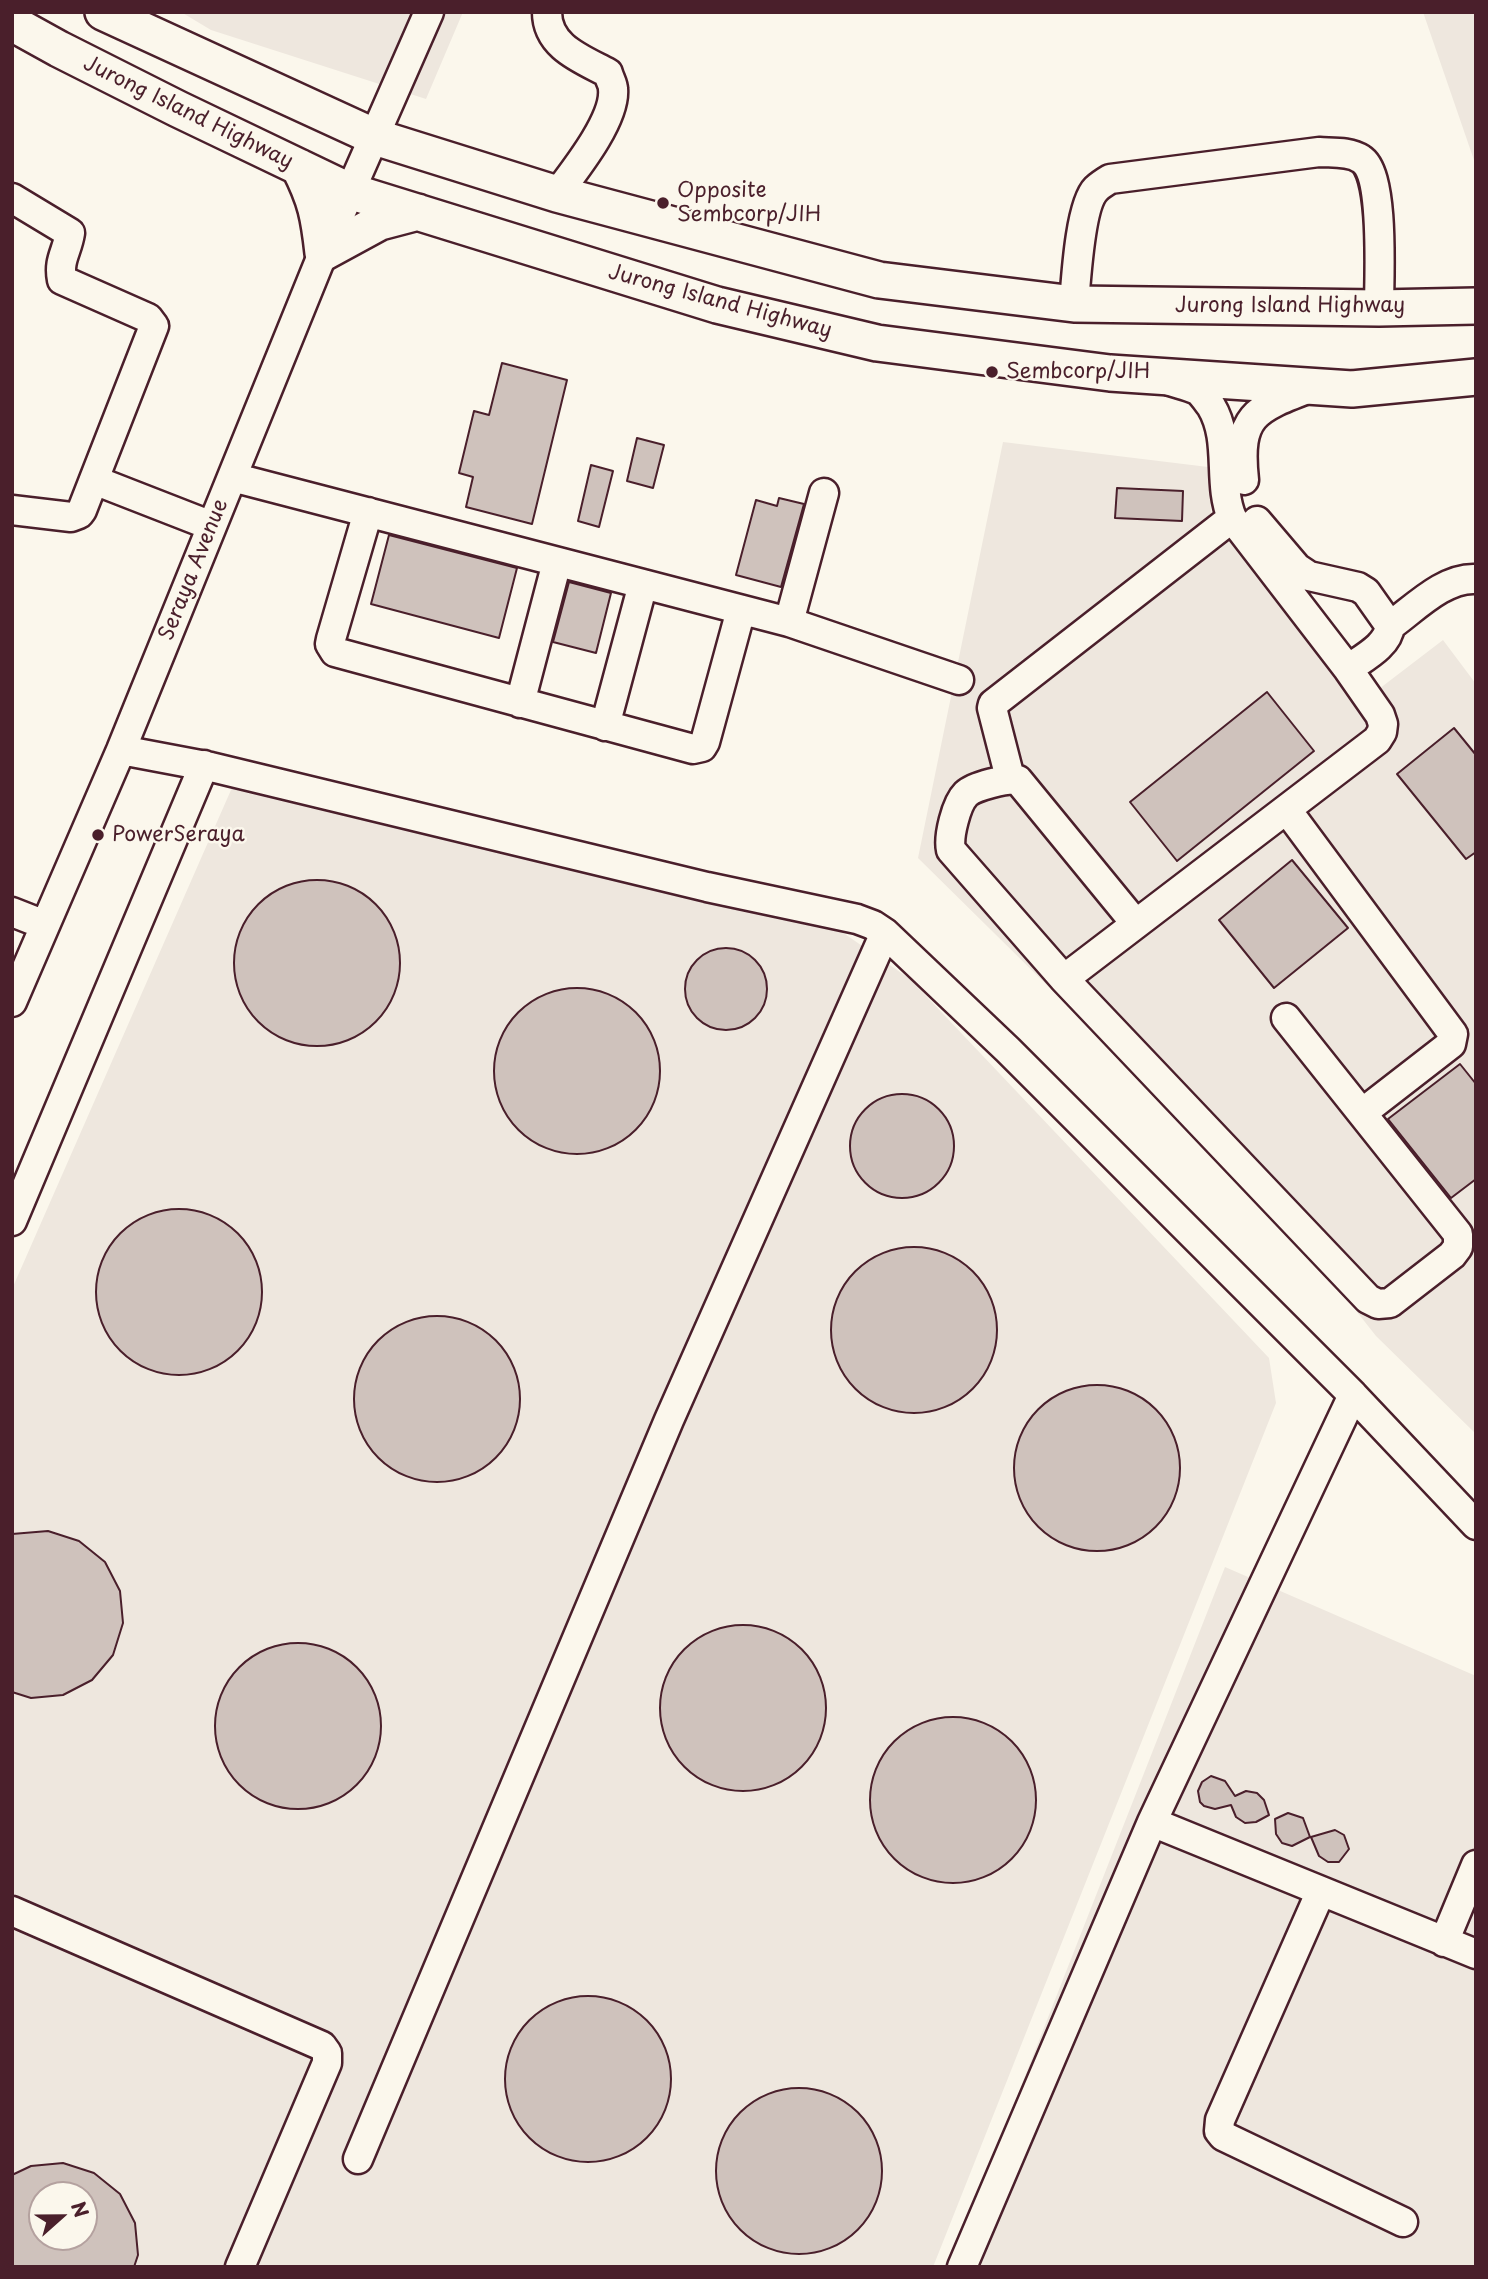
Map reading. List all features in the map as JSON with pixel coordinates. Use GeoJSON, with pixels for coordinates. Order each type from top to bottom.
{"type":"FeatureCollection","features":[{"type":"Feature","properties":{"kind":"main road","name":"Jurong Island Highway"},"geometry":{"type":"LineString","coordinates":[[103,12],[374,137],[557,194],[879,280],[1074,304],[1379,308],[1476,306]]}},
{"type":"Feature","properties":{"kind":"main road","name":"Jurong Island Highway"},"geometry":{"type":"LineString","coordinates":[[12,23],[166,103],[349,191],[717,305],[877,343],[1096,371],[1352,389],[1476,377]]}},
{"type":"Feature","properties":{"kind":"main road"},"geometry":{"type":"LineString","coordinates":[[299,167],[314,195],[323,253],[380,222],[418,212]]}},
{"type":"Feature","properties":{"kind":"street","name":"Seraya Avenue"},"geometry":{"type":"LineString","coordinates":[[12,1002],[121,750],[349,191],[429,12]]}},
{"type":"Feature","properties":{"kind":"street"},"geometry":{"type":"LineString","coordinates":[[547,12],[556,40],[571,55],[608,73],[613,89],[610,112],[587,155],[557,194]]}},
{"type":"Feature","properties":{"kind":"street"},"geometry":{"type":"LineString","coordinates":[[1074,304],[1077,259],[1086,211],[1094,190],[1110,179],[1319,152],[1351,154],[1364,160],[1370,172],[1378,196],[1379,308]]}},
{"type":"Feature","properties":{"kind":"street"},"geometry":{"type":"LineString","coordinates":[[12,198],[71,233],[59,265],[62,280],[148,318],[154,327],[82,510],[75,516],[12,510]]}},
{"type":"Feature","properties":{"kind":"street"},"geometry":{"type":"LineString","coordinates":[[1063,979],[1287,810],[1377,740],[1382,732],[1380,715],[1348,669],[1232,518],[1227,502],[1223,436],[1217,417],[1199,390],[1151,376]]}},
{"type":"Feature","properties":{"kind":"street"},"geometry":{"type":"LineString","coordinates":[[1313,386],[1268,404],[1252,417],[1244,434],[1242,461],[1249,510],[1262,529],[1297,568],[1309,576],[1358,587],[1366,592],[1390,626],[1389,633],[1381,644],[1348,669]]}},
{"type":"Feature","properties":{"kind":"street"},"geometry":{"type":"LineString","coordinates":[[232,477],[789,622],[959,680]]}},
{"type":"Feature","properties":{"kind":"street"},"geometry":{"type":"LineString","coordinates":[[94,480],[212,526]]}},
{"type":"Feature","properties":{"kind":"street"},"geometry":{"type":"LineString","coordinates":[[789,622],[824,493]]}},
{"type":"Feature","properties":{"kind":"street"},"geometry":{"type":"LineString","coordinates":[[368,512],[331,639],[332,649],[339,654],[605,726],[693,749],[702,747],[741,610]]}},
{"type":"Feature","properties":{"kind":"street"},"geometry":{"type":"LineString","coordinates":[[1010,778],[993,704],[1232,518]]}},
{"type":"Feature","properties":{"kind":"street"},"geometry":{"type":"LineString","coordinates":[[520,703],[557,562]]}},
{"type":"Feature","properties":{"kind":"street"},"geometry":{"type":"LineString","coordinates":[[1390,626],[1446,586],[1476,579]]}},
{"type":"Feature","properties":{"kind":"street"},"geometry":{"type":"LineString","coordinates":[[605,726],[643,584]]}},
{"type":"Feature","properties":{"kind":"street"},"geometry":{"type":"LineString","coordinates":[[121,750],[204,765],[693,884],[857,919],[873,925],[885,933],[1009,1050],[1353,1395],[1476,1525]]}},
{"type":"Feature","properties":{"kind":"street"},"geometry":{"type":"LineString","coordinates":[[12,1220],[204,765]]}},
{"type":"Feature","properties":{"kind":"street"},"geometry":{"type":"LineString","coordinates":[[1136,924],[1024,785],[1010,778],[970,791],[964,796],[950,834],[951,850],[1063,979],[1368,1299],[1384,1304],[1397,1299],[1452,1255],[1459,1240],[1455,1229],[1286,1018]]}},
{"type":"Feature","properties":{"kind":"street"},"geometry":{"type":"LineString","coordinates":[[1287,810],[1453,1034],[1451,1044],[1362,1113]]}},
{"type":"Feature","properties":{"kind":"street"},"geometry":{"type":"LineString","coordinates":[[12,912],[45,925]]}},
{"type":"Feature","properties":{"kind":"street"},"geometry":{"type":"LineString","coordinates":[[358,2159],[669,1420],[885,933]]}},
{"type":"Feature","properties":{"kind":"street"},"geometry":{"type":"LineString","coordinates":[[962,2267],[1152,1822],[1353,1395]]}},
{"type":"Feature","properties":{"kind":"street"},"geometry":{"type":"LineString","coordinates":[[1152,1822],[1476,1954]]}},
{"type":"Feature","properties":{"kind":"street"},"geometry":{"type":"LineString","coordinates":[[1444,1942],[1476,1865]]}},
{"type":"Feature","properties":{"kind":"street"},"geometry":{"type":"LineString","coordinates":[[1321,1891],[1220,2120],[1219,2131],[1223,2136],[1403,2221]]}},
{"type":"Feature","properties":{"kind":"street"},"geometry":{"type":"LineString","coordinates":[[12,1910],[325,2049],[327,2063],[240,2267]]}},
{"type":"Feature","properties":{"kind":"shaded area"},"geometry":{"type":"Polygon","coordinates":[[[181,12],[463,12],[426,99],[211,30],[181,12]]]}},
{"type":"Feature","properties":{"kind":"shaded area"},"geometry":{"type":"Polygon","coordinates":[[[1423,12],[1476,12],[1476,166],[1423,12]]]}},
{"type":"Feature","properties":{"kind":"shaded area"},"geometry":{"type":"Polygon","coordinates":[[[1003,442],[1208,467],[1211,512],[1358,705],[1443,640],[1476,684],[1476,1434],[1376,1336],[1282,1217],[918,858],[1003,442]]]}},
{"type":"Feature","properties":{"kind":"shaded area"},"geometry":{"type":"Polygon","coordinates":[[[238,774],[842,932],[910,979],[1269,1358],[1276,1403],[933,2267],[12,2267],[12,1289],[238,774]]]}},
{"type":"Feature","properties":{"kind":"shaded area"},"geometry":{"type":"Polygon","coordinates":[[[1225,1567],[1476,1676],[1476,2267],[950,2267],[1225,1567]]]}},
{"type":"Feature","properties":{"kind":"building"},"geometry":{"type":"Polygon","coordinates":[[[502,363],[567,380],[532,524],[466,507],[473,477],[459,473],[474,411],[489,415],[502,363]]]}},
{"type":"Feature","properties":{"kind":"building"},"geometry":{"type":"Polygon","coordinates":[[[637,438],[664,445],[653,488],[627,481],[637,438]]]}},
{"type":"Feature","properties":{"kind":"building"},"geometry":{"type":"Polygon","coordinates":[[[591,465],[613,471],[599,527],[578,521],[591,465]]]}},
{"type":"Feature","properties":{"kind":"building"},"geometry":{"type":"Polygon","coordinates":[[[1117,488],[1183,491],[1182,521],[1115,518],[1117,488]]]}},
{"type":"Feature","properties":{"kind":"building"},"geometry":{"type":"Polygon","coordinates":[[[779,498],[804,504],[781,587],[736,575],[756,500],[777,506],[779,498]]]}},
{"type":"Feature","properties":{"kind":"building"},"geometry":{"type":"Polygon","coordinates":[[[389,535],[517,568],[499,638],[371,604],[389,535]]]}},
{"type":"Feature","properties":{"kind":"building"},"geometry":{"type":"Polygon","coordinates":[[[569,582],[611,593],[596,653],[553,642],[569,582]]]}},
{"type":"Feature","properties":{"kind":"building"},"geometry":{"type":"Polygon","coordinates":[[[1267,692],[1314,751],[1177,861],[1130,802],[1267,692]]]}},
{"type":"Feature","properties":{"kind":"building"},"geometry":{"type":"Polygon","coordinates":[[[1454,728],[1476,755],[1476,852],[1466,859],[1397,774],[1454,728]]]}},
{"type":"Feature","properties":{"kind":"building"},"geometry":{"type":"Polygon","coordinates":[[[1292,860],[1348,928],[1274,988],[1219,920],[1292,860]]]}},
{"type":"Feature","properties":{"kind":"building"},"geometry":{"type":"Polygon","coordinates":[[[317,880],[349,887],[376,904],[393,931],[400,963],[393,995],[376,1022],[349,1039],[317,1046],[285,1039],[258,1022],[241,995],[234,963],[241,931],[258,904],[285,887],[317,880]]]}},
{"type":"Feature","properties":{"kind":"building"},"geometry":{"type":"Polygon","coordinates":[[[726,948],[742,951],[755,960],[764,973],[767,989],[764,1005],[755,1018],[742,1027],[726,1030],[710,1027],[697,1018],[688,1005],[685,989],[688,973],[697,960],[710,951],[726,948]]]}},
{"type":"Feature","properties":{"kind":"building"},"geometry":{"type":"Polygon","coordinates":[[[577,988],[609,995],[636,1012],[653,1039],[660,1071],[653,1103],[636,1130],[609,1147],[577,1154],[545,1147],[518,1130],[501,1103],[494,1071],[501,1039],[518,1012],[545,995],[577,988]]]}},
{"type":"Feature","properties":{"kind":"building"},"geometry":{"type":"Polygon","coordinates":[[[1460,1064],[1476,1084],[1476,1179],[1451,1198],[1388,1119],[1460,1064]]]}},
{"type":"Feature","properties":{"kind":"building"},"geometry":{"type":"Polygon","coordinates":[[[902,1094],[922,1098],[939,1109],[950,1126],[954,1146],[950,1166],[939,1183],[922,1194],[902,1198],[882,1194],[865,1183],[854,1166],[850,1146],[854,1126],[865,1109],[882,1098],[902,1094]]]}},
{"type":"Feature","properties":{"kind":"building"},"geometry":{"type":"Polygon","coordinates":[[[179,1209],[211,1216],[225,1223],[237,1234],[248,1246],[255,1260],[262,1292],[255,1324],[248,1338],[237,1350],[225,1361],[211,1368],[179,1375],[147,1368],[133,1361],[121,1350],[110,1338],[103,1324],[96,1292],[103,1260],[110,1246],[121,1234],[133,1223],[147,1216],[179,1209]]]}},
{"type":"Feature","properties":{"kind":"building"},"geometry":{"type":"Polygon","coordinates":[[[914,1247],[946,1254],[973,1271],[990,1298],[997,1330],[990,1362],[973,1389],[946,1406],[914,1413],[882,1406],[855,1389],[838,1362],[831,1330],[838,1298],[855,1271],[882,1254],[914,1247]]]}},
{"type":"Feature","properties":{"kind":"building"},"geometry":{"type":"Polygon","coordinates":[[[437,1316],[469,1323],[496,1340],[513,1367],[520,1399],[513,1431],[496,1458],[469,1475],[437,1482],[405,1475],[378,1458],[361,1431],[354,1399],[361,1367],[378,1340],[405,1323],[437,1316]]]}},
{"type":"Feature","properties":{"kind":"building"},"geometry":{"type":"Polygon","coordinates":[[[1097,1385],[1129,1392],[1156,1409],[1173,1436],[1180,1468],[1173,1500],[1156,1527],[1129,1544],[1097,1551],[1065,1544],[1038,1527],[1021,1500],[1014,1468],[1021,1436],[1038,1409],[1065,1392],[1097,1385]]]}},
{"type":"Feature","properties":{"kind":"building"},"geometry":{"type":"Polygon","coordinates":[[[48,1531],[79,1541],[105,1562],[120,1591],[123,1623],[113,1655],[92,1680],[63,1695],[31,1698],[12,1692],[12,1534],[48,1531]]]}},
{"type":"Feature","properties":{"kind":"building"},"geometry":{"type":"Polygon","coordinates":[[[743,1625],[775,1632],[802,1649],[819,1676],[826,1708],[819,1740],[802,1767],[775,1784],[743,1791],[711,1784],[684,1767],[667,1740],[660,1708],[667,1676],[684,1649],[711,1632],[743,1625]]]}},
{"type":"Feature","properties":{"kind":"building"},"geometry":{"type":"Polygon","coordinates":[[[298,1643],[330,1650],[357,1667],[374,1694],[381,1726],[374,1758],[357,1785],[330,1802],[298,1809],[266,1802],[239,1785],[222,1758],[215,1726],[222,1694],[239,1667],[266,1650],[298,1643]]]}},
{"type":"Feature","properties":{"kind":"building"},"geometry":{"type":"Polygon","coordinates":[[[953,1717],[985,1724],[1012,1741],[1029,1768],[1036,1800],[1029,1832],[1012,1859],[985,1876],[953,1883],[921,1876],[894,1859],[877,1832],[870,1800],[877,1768],[894,1741],[921,1724],[953,1717]]]}},
{"type":"Feature","properties":{"kind":"building"},"geometry":{"type":"Polygon","coordinates":[[[1211,1776],[1225,1781],[1235,1796],[1246,1791],[1257,1793],[1264,1800],[1269,1815],[1256,1822],[1245,1823],[1236,1817],[1231,1805],[1215,1809],[1204,1806],[1200,1802],[1198,1791],[1202,1782],[1211,1776]]]}},
{"type":"Feature","properties":{"kind":"building"},"geometry":{"type":"Polygon","coordinates":[[[1288,1813],[1303,1818],[1310,1837],[1292,1846],[1282,1843],[1276,1834],[1275,1819],[1288,1813]]]}},
{"type":"Feature","properties":{"kind":"building"},"geometry":{"type":"Polygon","coordinates":[[[1335,1830],[1344,1835],[1349,1849],[1339,1862],[1328,1862],[1319,1856],[1311,1837],[1335,1830]]]}},
{"type":"Feature","properties":{"kind":"building"},"geometry":{"type":"Polygon","coordinates":[[[588,1996],[620,2003],[647,2020],[664,2047],[671,2079],[664,2111],[647,2138],[620,2155],[588,2162],[556,2155],[529,2138],[512,2111],[505,2079],[512,2047],[529,2020],[556,2003],[588,1996]]]}},
{"type":"Feature","properties":{"kind":"building"},"geometry":{"type":"Polygon","coordinates":[[[799,2088],[831,2095],[858,2112],[875,2139],[882,2171],[875,2203],[858,2230],[831,2247],[799,2254],[767,2247],[740,2230],[723,2203],[716,2171],[723,2139],[740,2112],[767,2095],[799,2088]]]}},
{"type":"Feature","properties":{"kind":"building"},"geometry":{"type":"Polygon","coordinates":[[[63,2163],[94,2173],[120,2194],[135,2223],[138,2255],[134,2267],[12,2267],[12,2175],[31,2166],[63,2163]]]}},
{"type":"Feature","properties":{"kind":"place","name":"Opposite Sembcorp/JIH"},"geometry":{"type":"Point","coordinates":[663,203]}},
{"type":"Feature","properties":{"kind":"place","name":"Sembcorp/JIH"},"geometry":{"type":"Point","coordinates":[992,372]}},
{"type":"Feature","properties":{"kind":"place","name":"PowerSeraya"},"geometry":{"type":"Point","coordinates":[98,835]}}]}
